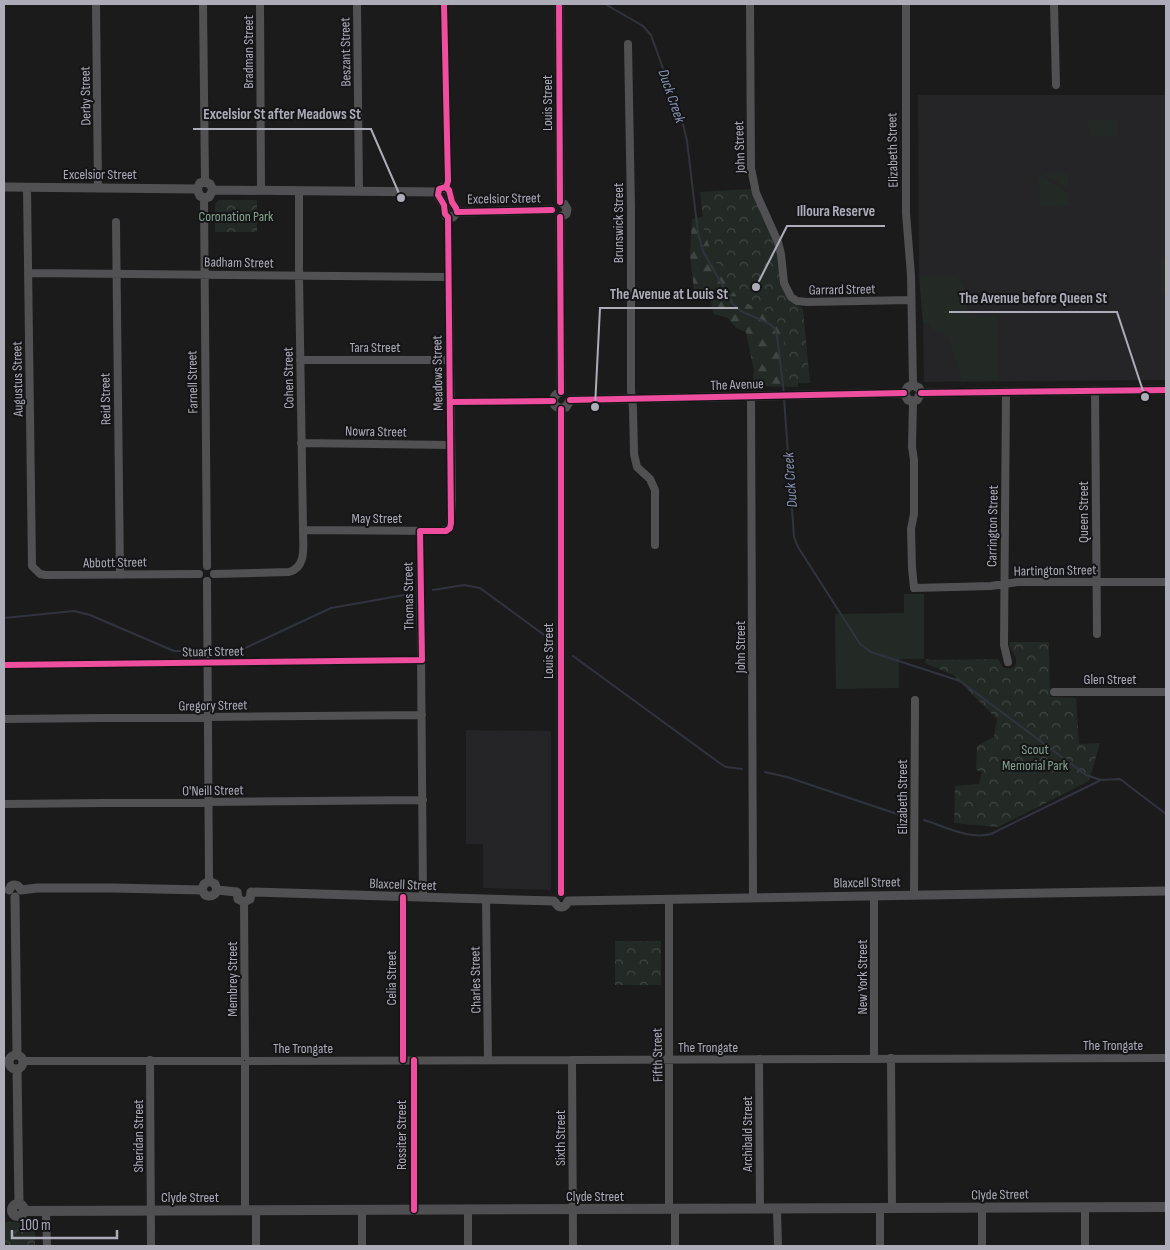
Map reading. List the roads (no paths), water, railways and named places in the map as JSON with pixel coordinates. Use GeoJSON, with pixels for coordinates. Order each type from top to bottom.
{"type":"FeatureCollection","features":[{"type":"Feature","properties":{"kind":"main road","name":"Clyde Street"},"geometry":{"type":"LineString","coordinates":[[4,1215],[15,1209],[46,1212],[1166,1208]]}},
{"type":"Feature","properties":{"kind":"street","name":"Derby Street"},"geometry":{"type":"LineString","coordinates":[[96,4],[98,188]]}},
{"type":"Feature","properties":{"kind":"street"},"geometry":{"type":"LineString","coordinates":[[203,4],[205,182]]}},
{"type":"Feature","properties":{"kind":"street","name":"Bradman Street"},"geometry":{"type":"LineString","coordinates":[[260,4],[261,190]]}},
{"type":"Feature","properties":{"kind":"street","name":"Beszant Street"},"geometry":{"type":"LineString","coordinates":[[357,4],[359,191]]}},
{"type":"Feature","properties":{"kind":"street"},"geometry":{"type":"LineString","coordinates":[[213,190],[442,190],[450,191],[452,202],[457,212],[453,217],[448,217],[445,214],[444,205],[439,197],[442,190],[448,182],[444,4]]}},
{"type":"Feature","properties":{"kind":"street","name":"Louis Street"},"geometry":{"type":"LineString","coordinates":[[559,4],[560,202]]}},
{"type":"Feature","properties":{"kind":"street","name":"John Street"},"geometry":{"type":"LineString","coordinates":[[750,4],[751,168],[756,193],[778,242],[784,283]]}},
{"type":"Feature","properties":{"kind":"street","name":"Elizabeth Street"},"geometry":{"type":"LineString","coordinates":[[906,4],[906,213],[911,275],[913,385]]}},
{"type":"Feature","properties":{"kind":"street"},"geometry":{"type":"LineString","coordinates":[[1054,4],[1056,85]]}},
{"type":"Feature","properties":{"kind":"street","name":"Brunswick Street"},"geometry":{"type":"LineString","coordinates":[[628,44],[634,454],[636,467],[650,479],[656,490],[656,545]]}},
{"type":"Feature","properties":{"kind":"street"},"geometry":{"type":"LineString","coordinates":[[205,182],[210,184],[213,190],[209,197],[204,198],[200,196],[197,189],[200,183],[205,182]]}},
{"type":"Feature","properties":{"kind":"street","name":"Excelsior Street"},"geometry":{"type":"LineString","coordinates":[[4,187],[197,189]]}},
{"type":"Feature","properties":{"kind":"street","name":"Augustus Street"},"geometry":{"type":"LineString","coordinates":[[27,188],[31,558],[34,569]]}},
{"type":"Feature","properties":{"kind":"street","name":"Cohen Street"},"geometry":{"type":"LineString","coordinates":[[214,574],[289,572],[295,571],[301,564],[303,530],[298,276],[299,191]]}},
{"type":"Feature","properties":{"kind":"street","name":"Farnell Street"},"geometry":{"type":"LineString","coordinates":[[204,198],[206,566]]}},
{"type":"Feature","properties":{"kind":"street"},"geometry":{"type":"LineString","coordinates":[[560,202],[567,209],[566,214],[560,218],[554,216],[552,210],[554,204],[560,202]]}},
{"type":"Feature","properties":{"kind":"street","name":"Excelsior Street"},"geometry":{"type":"LineString","coordinates":[[457,212],[552,210]]}},
{"type":"Feature","properties":{"kind":"street","name":"Meadows Street"},"geometry":{"type":"LineString","coordinates":[[448,217],[450,528]]}},
{"type":"Feature","properties":{"kind":"street"},"geometry":{"type":"LineString","coordinates":[[560,218],[561,392]]}},
{"type":"Feature","properties":{"kind":"street","name":"Reid Street"},"geometry":{"type":"LineString","coordinates":[[116,222],[120,575]]}},
{"type":"Feature","properties":{"kind":"street","name":"Badham Street"},"geometry":{"type":"LineString","coordinates":[[28,273],[448,277]]}},
{"type":"Feature","properties":{"kind":"street","name":"Garrard Street"},"geometry":{"type":"LineString","coordinates":[[784,283],[791,297],[797,301],[911,300]]}},
{"type":"Feature","properties":{"kind":"street","name":"Tara Street"},"geometry":{"type":"LineString","coordinates":[[300,360],[449,360]]}},
{"type":"Feature","properties":{"kind":"street"},"geometry":{"type":"LineString","coordinates":[[913,385],[919,388],[921,393],[918,400],[913,401],[908,400],[904,393],[906,388],[913,385]]}},
{"type":"Feature","properties":{"kind":"street","name":"Queen Street"},"geometry":{"type":"LineString","coordinates":[[1095,390],[1097,634]]}},
{"type":"Feature","properties":{"kind":"street"},"geometry":{"type":"LineString","coordinates":[[921,393],[1166,390]]}},
{"type":"Feature","properties":{"kind":"street","name":"Carrington Street"},"geometry":{"type":"LineString","coordinates":[[1006,391],[1004,644],[1008,662]]}},
{"type":"Feature","properties":{"kind":"street"},"geometry":{"type":"LineString","coordinates":[[561,392],[566,393],[570,400],[566,408],[561,409],[556,407],[553,401],[554,395],[561,392]]}},
{"type":"Feature","properties":{"kind":"street","name":"The Avenue"},"geometry":{"type":"LineString","coordinates":[[570,400],[904,393]]}},
{"type":"Feature","properties":{"kind":"street","name":"John Street"},"geometry":{"type":"LineString","coordinates":[[751,396],[753,898]]}},
{"type":"Feature","properties":{"kind":"street"},"geometry":{"type":"LineString","coordinates":[[450,402],[553,401]]}},
{"type":"Feature","properties":{"kind":"street","name":"Hartington Street"},"geometry":{"type":"LineString","coordinates":[[913,401],[914,514],[911,535],[914,588],[1004,584],[1166,582]]}},
{"type":"Feature","properties":{"kind":"street","name":"Louis Street"},"geometry":{"type":"LineString","coordinates":[[561,409],[561,893]]}},
{"type":"Feature","properties":{"kind":"street","name":"Nowra Street"},"geometry":{"type":"LineString","coordinates":[[302,443],[450,445]]}},
{"type":"Feature","properties":{"kind":"street","name":"May Street"},"geometry":{"type":"LineString","coordinates":[[303,530],[446,531],[450,528]]}},
{"type":"Feature","properties":{"kind":"street","name":"Thomas Street"},"geometry":{"type":"LineString","coordinates":[[420,531],[423,897]]}},
{"type":"Feature","properties":{"kind":"street"},"geometry":{"type":"LineString","coordinates":[[206,566],[211,567],[214,574],[212,578],[207,580],[201,578],[199,574],[200,569],[206,566]]}},
{"type":"Feature","properties":{"kind":"street","name":"Abbott Street"},"geometry":{"type":"LineString","coordinates":[[34,569],[40,574],[46,575],[199,574]]}},
{"type":"Feature","properties":{"kind":"street"},"geometry":{"type":"LineString","coordinates":[[207,580],[209,881]]}},
{"type":"Feature","properties":{"kind":"street","name":"Stuart Street"},"geometry":{"type":"LineString","coordinates":[[4,665],[422,660]]}},
{"type":"Feature","properties":{"kind":"street","name":"Glen Street"},"geometry":{"type":"LineString","coordinates":[[1054,692],[1166,692]]}},
{"type":"Feature","properties":{"kind":"street","name":"Elizabeth Street"},"geometry":{"type":"LineString","coordinates":[[914,895],[915,700]]}},
{"type":"Feature","properties":{"kind":"street","name":"Gregory Street"},"geometry":{"type":"LineString","coordinates":[[4,719],[422,715]]}},
{"type":"Feature","properties":{"kind":"street","name":"O'Neill Street"},"geometry":{"type":"LineString","coordinates":[[4,804],[423,800]]}},
{"type":"Feature","properties":{"kind":"street"},"geometry":{"type":"LineString","coordinates":[[209,881],[215,884],[217,890]]}},
{"type":"Feature","properties":{"kind":"street"},"geometry":{"type":"LineString","coordinates":[[202,890],[204,884],[209,881]]}},
{"type":"Feature","properties":{"kind":"street"},"geometry":{"type":"LineString","coordinates":[[17,1069],[21,1068],[12,892],[37,888],[202,890]]}},
{"type":"Feature","properties":{"kind":"street"},"geometry":{"type":"LineString","coordinates":[[240,888],[248,888],[251,892],[250,899],[244,902],[238,899],[237,892],[240,888]]}},
{"type":"Feature","properties":{"kind":"street"},"geometry":{"type":"LineString","coordinates":[[202,890],[205,895],[210,896],[217,890]]}},
{"type":"Feature","properties":{"kind":"street"},"geometry":{"type":"LineString","coordinates":[[217,890],[237,892]]}},
{"type":"Feature","properties":{"kind":"street","name":"Blaxcell Street"},"geometry":{"type":"LineString","coordinates":[[568,901],[1166,891]]}},
{"type":"Feature","properties":{"kind":"street","name":"Blaxcell Street"},"geometry":{"type":"LineString","coordinates":[[251,892],[554,901]]}},
{"type":"Feature","properties":{"kind":"street"},"geometry":{"type":"LineString","coordinates":[[561,893],[566,895],[568,901],[562,907],[558,906],[554,901],[555,897],[561,893]]}},
{"type":"Feature","properties":{"kind":"street","name":"New York Street"},"geometry":{"type":"LineString","coordinates":[[874,896],[874,1058]]}},
{"type":"Feature","properties":{"kind":"street","name":"Celia Street"},"geometry":{"type":"LineString","coordinates":[[403,897],[403,1060]]}},
{"type":"Feature","properties":{"kind":"street","name":"Charles Street"},"geometry":{"type":"LineString","coordinates":[[486,899],[488,1060]]}},
{"type":"Feature","properties":{"kind":"street","name":"Fifth Street"},"geometry":{"type":"LineString","coordinates":[[669,900],[672,1209],[675,1246]]}},
{"type":"Feature","properties":{"kind":"street","name":"Membrey Street"},"geometry":{"type":"LineString","coordinates":[[244,902],[245,1211]]}},
{"type":"Feature","properties":{"kind":"street"},"geometry":{"type":"LineString","coordinates":[[17,1069],[12,1068],[6,1061],[11,1057],[20,1058]]}},
{"type":"Feature","properties":{"kind":"street","name":"The Trongate"},"geometry":{"type":"LineString","coordinates":[[20,1058],[150,1060],[1166,1058]]}},
{"type":"Feature","properties":{"kind":"street"},"geometry":{"type":"LineString","coordinates":[[891,1058],[892,1208]]}},
{"type":"Feature","properties":{"kind":"street","name":"Archibald Street"},"geometry":{"type":"LineString","coordinates":[[759,1059],[760,1209]]}},
{"type":"Feature","properties":{"kind":"street","name":"Sheridan Street"},"geometry":{"type":"LineString","coordinates":[[150,1060],[150,1246]]}},
{"type":"Feature","properties":{"kind":"street","name":"Rossiter Street"},"geometry":{"type":"LineString","coordinates":[[414,1060],[414,1210]]}},
{"type":"Feature","properties":{"kind":"street","name":"Sixth Street"},"geometry":{"type":"LineString","coordinates":[[572,1060],[574,1246]]}},
{"type":"Feature","properties":{"kind":"street"},"geometry":{"type":"LineString","coordinates":[[15,1209],[17,1069]]}},
{"type":"Feature","properties":{"kind":"street"},"geometry":{"type":"LineString","coordinates":[[982,1208],[982,1246]]}},
{"type":"Feature","properties":{"kind":"street"},"geometry":{"type":"LineString","coordinates":[[1085,1208],[1085,1246]]}},
{"type":"Feature","properties":{"kind":"street"},"geometry":{"type":"LineString","coordinates":[[777,1209],[778,1246]]}},
{"type":"Feature","properties":{"kind":"street"},"geometry":{"type":"LineString","coordinates":[[880,1209],[880,1246]]}},
{"type":"Feature","properties":{"kind":"street"},"geometry":{"type":"LineString","coordinates":[[362,1210],[362,1246]]}},
{"type":"Feature","properties":{"kind":"street"},"geometry":{"type":"LineString","coordinates":[[468,1210],[468,1246]]}},
{"type":"Feature","properties":{"kind":"street"},"geometry":{"type":"LineString","coordinates":[[256,1211],[256,1246]]}},
{"type":"Feature","properties":{"kind":"street"},"geometry":{"type":"LineString","coordinates":[[46,1212],[47,1246]]}},
{"type":"Feature","properties":{"kind":"waterway","name":"Duck Creek"},"geometry":{"type":"LineString","coordinates":[[605,4],[643,26],[651,35],[683,124],[687,141],[698,233],[703,251],[733,304],[741,311],[770,324],[775,329],[784,394]]}},
{"type":"Feature","properties":{"kind":"waterway","name":"Duck Creek"},"geometry":{"type":"LineString","coordinates":[[784,398],[794,537],[798,547],[860,644],[871,652],[960,681],[1086,775],[1101,780],[1120,779],[1166,814]]}},
{"type":"Feature","properties":{"kind":"waterway"},"geometry":{"type":"LineString","coordinates":[[433,590],[464,585],[480,588],[551,640]]}},
{"type":"Feature","properties":{"kind":"waterway"},"geometry":{"type":"LineString","coordinates":[[219,651],[241,650],[331,608],[410,594]]}},
{"type":"Feature","properties":{"kind":"waterway"},"geometry":{"type":"LineString","coordinates":[[4,618],[74,611],[90,615],[174,651],[197,651]]}},
{"type":"Feature","properties":{"kind":"waterway"},"geometry":{"type":"LineString","coordinates":[[573,656],[721,764],[726,767],[742,769]]}},
{"type":"Feature","properties":{"kind":"waterway"},"geometry":{"type":"LineString","coordinates":[[765,772],[787,777],[903,816]]}},
{"type":"Feature","properties":{"kind":"waterway"},"geometry":{"type":"LineString","coordinates":[[924,820],[965,834],[991,834],[1099,781]]}},
{"type":"Feature","properties":{"kind":"place","name":"Excelsior St after Meadows St"},"geometry":{"type":"Point","coordinates":[401,198]}},
{"type":"Feature","properties":{"kind":"place","name":"Illoura Reserve"},"geometry":{"type":"Point","coordinates":[756,287]}},
{"type":"Feature","properties":{"kind":"place","name":"The Avenue before Queen St"},"geometry":{"type":"Point","coordinates":[1145,397]}},
{"type":"Feature","properties":{"kind":"place","name":"The Avenue at Louis St"},"geometry":{"type":"Point","coordinates":[595,407]}},
{"type":"Feature","properties":{"kind":"park label","name":"Coronation Park"},"geometry":{"type":"Point","coordinates":[236,216]}},
{"type":"Feature","properties":{"kind":"park label","name":"Scout Memorial Park"},"geometry":{"type":"Point","coordinates":[1035,758]}}]}
